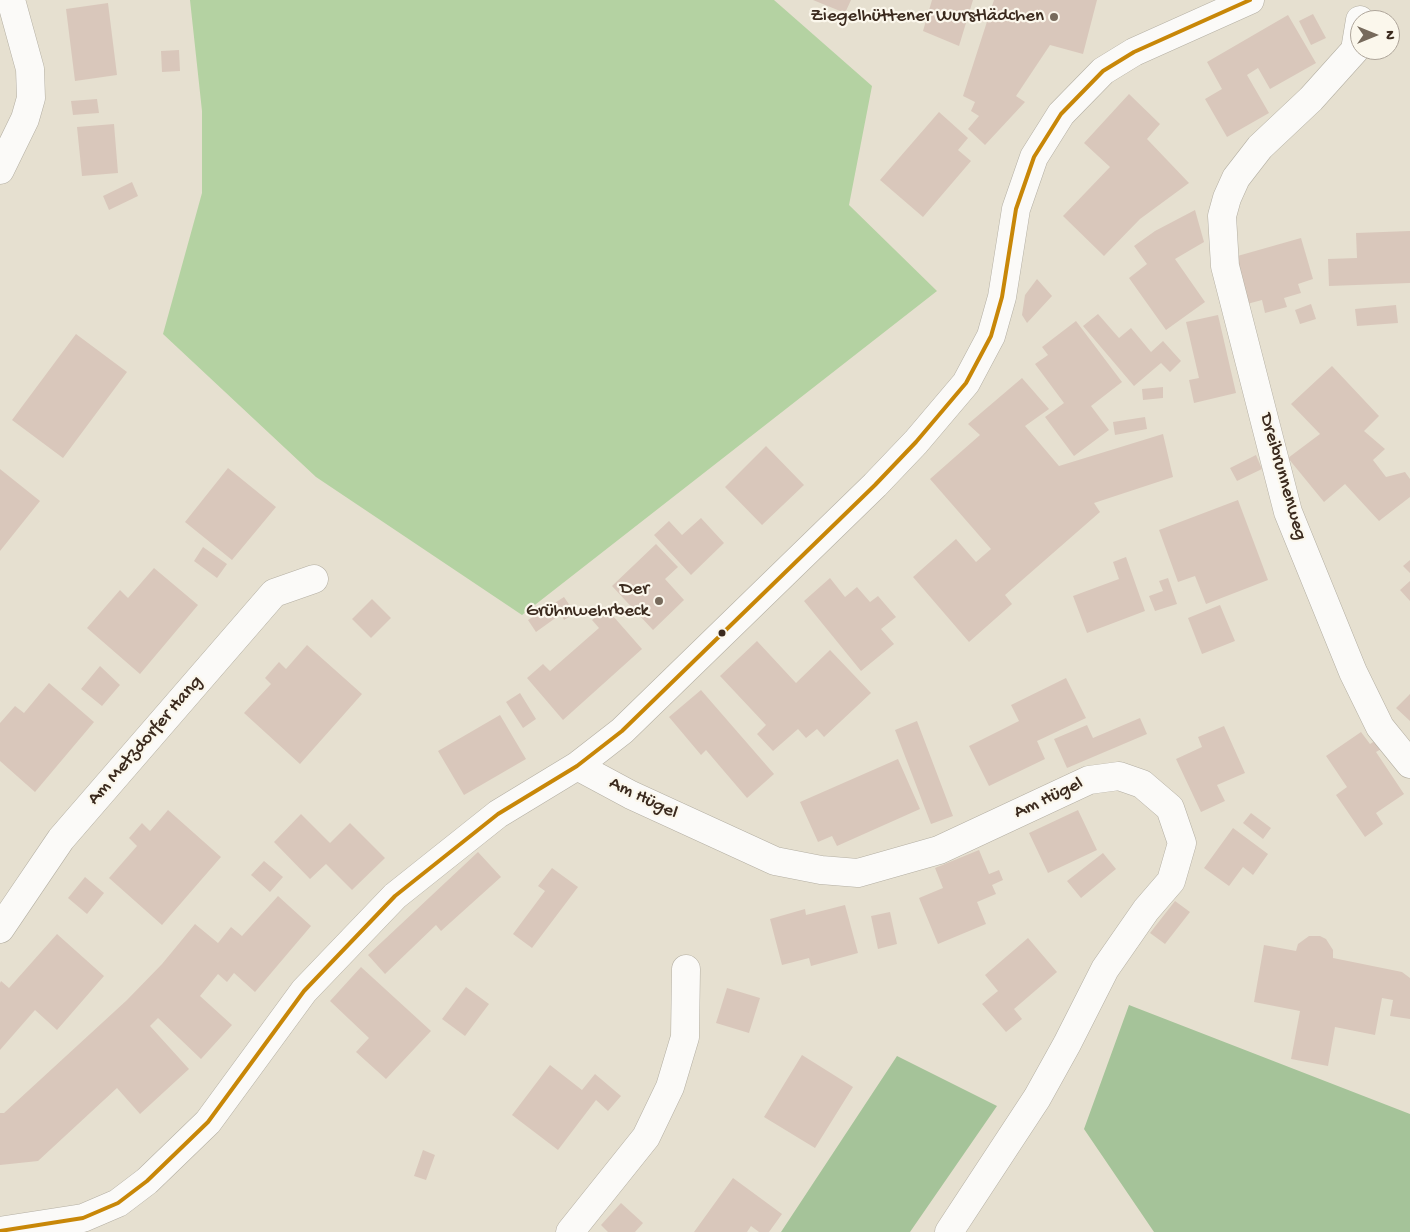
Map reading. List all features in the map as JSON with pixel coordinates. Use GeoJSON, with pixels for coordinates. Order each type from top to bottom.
{"type":"FeatureCollection","features":[{"type":"Feature","properties":{"kind":"street"},"geometry":{"type":"LineString","coordinates":[[0,170],[25,119],[31,98],[30,69],[11,0]]}},
{"type":"Feature","properties":{"kind":"street"},"geometry":{"type":"LineString","coordinates":[[0,1231],[74,1225],[118,1203],[140,1187],[208,1122],[304,991],[395,896],[498,814],[577,766],[622,731],[875,485],[916,442],[966,383],[990,336],[1002,296],[1016,209],[1034,157],[1061,114],[1103,71],[1134,52],[1250,0]]}},
{"type":"Feature","properties":{"kind":"street","name":"Dreibrunnenweg"},"geometry":{"type":"LineString","coordinates":[[1350,55],[1312,99],[1260,147],[1236,178],[1226,198],[1222,216],[1225,266],[1288,512],[1353,672],[1380,727],[1410,764]]}},
{"type":"Feature","properties":{"kind":"street","name":"Am Metzdorfer Hang"},"geometry":{"type":"LineString","coordinates":[[0,929],[61,839],[274,593],[314,579]]}},
{"type":"Feature","properties":{"kind":"street","name":"Am Hügel"},"geometry":{"type":"LineString","coordinates":[[577,766],[631,794],[775,860],[821,870],[858,873],[939,850],[1089,780],[1118,776],[1142,784],[1170,808],[1182,843],[1171,881],[1146,910],[1105,969],[1067,1044],[1036,1098],[949,1232]]}},
{"type":"Feature","properties":{"kind":"street"},"geometry":{"type":"LineString","coordinates":[[570,1232],[646,1137],[670,1087],[685,1036],[686,969]]}},
{"type":"Feature","properties":{"kind":"green space"},"geometry":{"type":"Polygon","coordinates":[[[190,0],[774,0],[872,86],[849,205],[937,291],[522,615],[316,477],[163,334],[202,193],[202,111],[190,0]]]}},
{"type":"Feature","properties":{"kind":"green space"},"geometry":{"type":"Polygon","coordinates":[[[1129,1005],[1410,1114],[1410,1232],[1154,1232],[1084,1129],[1129,1005]]]}},
{"type":"Feature","properties":{"kind":"green space"},"geometry":{"type":"Polygon","coordinates":[[[897,1056],[997,1106],[910,1232],[781,1232],[897,1056]]]}},
{"type":"Feature","properties":{"kind":"building"},"geometry":{"type":"Polygon","coordinates":[[[813,0],[851,0],[845,13],[813,0]]]}},
{"type":"Feature","properties":{"kind":"building"},"geometry":{"type":"Polygon","coordinates":[[[932,0],[973,0],[959,46],[923,31],[932,0]]]}},
{"type":"Feature","properties":{"kind":"building"},"geometry":{"type":"Polygon","coordinates":[[[994,0],[1097,0],[1083,54],[1050,45],[1016,96],[1025,102],[985,145],[968,129],[979,116],[971,111],[975,102],[963,96],[994,0]]]}},
{"type":"Feature","properties":{"kind":"building"},"geometry":{"type":"Polygon","coordinates":[[[108,3],[117,75],[75,81],[66,9],[108,3]]]}},
{"type":"Feature","properties":{"kind":"building"},"geometry":{"type":"Polygon","coordinates":[[[1313,14],[1326,38],[1311,45],[1299,21],[1313,14]]]}},
{"type":"Feature","properties":{"kind":"building"},"geometry":{"type":"Polygon","coordinates":[[[1288,15],[1316,63],[1270,89],[1258,68],[1247,75],[1269,113],[1227,137],[1205,99],[1222,89],[1207,62],[1288,15]]]}},
{"type":"Feature","properties":{"kind":"building"},"geometry":{"type":"Polygon","coordinates":[[[179,50],[180,71],[162,72],[161,51],[179,50]]]}},
{"type":"Feature","properties":{"kind":"building"},"geometry":{"type":"Polygon","coordinates":[[[1129,94],[1160,124],[1147,139],[1189,183],[1140,219],[1104,256],[1063,216],[1110,167],[1084,143],[1129,94]]]}},
{"type":"Feature","properties":{"kind":"building"},"geometry":{"type":"Polygon","coordinates":[[[97,99],[99,113],[73,115],[71,101],[97,99]]]}},
{"type":"Feature","properties":{"kind":"building"},"geometry":{"type":"Polygon","coordinates":[[[939,112],[968,138],[958,150],[971,161],[923,217],[880,180],[939,112]]]}},
{"type":"Feature","properties":{"kind":"building"},"geometry":{"type":"Polygon","coordinates":[[[114,124],[118,173],[82,176],[77,127],[114,124]]]}},
{"type":"Feature","properties":{"kind":"building"},"geometry":{"type":"Polygon","coordinates":[[[132,182],[138,196],[109,210],[103,196],[132,182]]]}},
{"type":"Feature","properties":{"kind":"building"},"geometry":{"type":"Polygon","coordinates":[[[1195,210],[1204,242],[1175,259],[1205,302],[1166,330],[1129,278],[1147,264],[1134,246],[1155,231],[1195,210]]]}},
{"type":"Feature","properties":{"kind":"building"},"geometry":{"type":"Polygon","coordinates":[[[1410,231],[1410,283],[1329,286],[1328,259],[1357,258],[1356,233],[1410,231]]]}},
{"type":"Feature","properties":{"kind":"building"},"geometry":{"type":"Polygon","coordinates":[[[1301,238],[1313,279],[1298,284],[1301,293],[1284,298],[1287,307],[1265,313],[1262,300],[1247,304],[1234,257],[1301,238]]]}},
{"type":"Feature","properties":{"kind":"building"},"geometry":{"type":"Polygon","coordinates":[[[1037,279],[1052,296],[1027,323],[1022,315],[1025,295],[1037,279]]]}},
{"type":"Feature","properties":{"kind":"building"},"geometry":{"type":"Polygon","coordinates":[[[1311,304],[1316,319],[1300,324],[1295,310],[1311,304]]]}},
{"type":"Feature","properties":{"kind":"building"},"geometry":{"type":"Polygon","coordinates":[[[1396,305],[1398,323],[1357,326],[1355,309],[1396,305]]]}},
{"type":"Feature","properties":{"kind":"building"},"geometry":{"type":"Polygon","coordinates":[[[1098,314],[1119,338],[1131,328],[1151,352],[1163,341],[1181,361],[1170,372],[1161,363],[1134,386],[1083,326],[1098,314]]]}},
{"type":"Feature","properties":{"kind":"building"},"geometry":{"type":"Polygon","coordinates":[[[1218,315],[1236,393],[1194,403],[1189,380],[1199,378],[1186,322],[1218,315]]]}},
{"type":"Feature","properties":{"kind":"building"},"geometry":{"type":"Polygon","coordinates":[[[1076,321],[1122,382],[1091,406],[1109,430],[1074,456],[1045,417],[1064,403],[1035,364],[1048,355],[1042,347],[1076,321]]]}},
{"type":"Feature","properties":{"kind":"building"},"geometry":{"type":"Polygon","coordinates":[[[76,334],[127,372],[63,458],[12,420],[76,334]]]}},
{"type":"Feature","properties":{"kind":"building"},"geometry":{"type":"Polygon","coordinates":[[[1332,366],[1379,416],[1364,431],[1385,449],[1373,460],[1386,477],[1405,472],[1410,479],[1410,497],[1379,521],[1345,484],[1324,502],[1288,458],[1320,434],[1291,404],[1332,366]]]}},
{"type":"Feature","properties":{"kind":"building"},"geometry":{"type":"Polygon","coordinates":[[[1022,378],[1049,409],[1025,426],[1059,466],[1163,434],[1173,477],[1094,503],[1100,512],[1005,595],[1012,604],[969,642],[913,577],[956,539],[976,562],[991,549],[930,479],[980,435],[968,424],[1022,378]]]}},
{"type":"Feature","properties":{"kind":"building"},"geometry":{"type":"Polygon","coordinates":[[[1163,387],[1163,398],[1143,400],[1142,389],[1163,387]]]}},
{"type":"Feature","properties":{"kind":"building"},"geometry":{"type":"Polygon","coordinates":[[[1145,417],[1147,429],[1115,435],[1113,422],[1145,417]]]}},
{"type":"Feature","properties":{"kind":"building"},"geometry":{"type":"Polygon","coordinates":[[[766,446],[804,485],[762,525],[725,487],[766,446]]]}},
{"type":"Feature","properties":{"kind":"building"},"geometry":{"type":"Polygon","coordinates":[[[1256,455],[1262,469],[1237,481],[1230,468],[1256,455]]]}},
{"type":"Feature","properties":{"kind":"building"},"geometry":{"type":"Polygon","coordinates":[[[228,468],[276,507],[232,560],[185,522],[228,468]]]}},
{"type":"Feature","properties":{"kind":"building"},"geometry":{"type":"Polygon","coordinates":[[[0,469],[40,501],[0,551],[0,469]]]}},
{"type":"Feature","properties":{"kind":"building"},"geometry":{"type":"Polygon","coordinates":[[[1238,500],[1268,580],[1206,604],[1195,576],[1178,582],[1159,530],[1238,500]]]}},
{"type":"Feature","properties":{"kind":"building"},"geometry":{"type":"Polygon","coordinates":[[[701,518],[724,543],[691,575],[654,535],[669,521],[682,535],[701,518]]]}},
{"type":"Feature","properties":{"kind":"building"},"geometry":{"type":"Polygon","coordinates":[[[656,544],[678,567],[665,579],[684,600],[653,630],[612,586],[656,544]]]}},
{"type":"Feature","properties":{"kind":"building"},"geometry":{"type":"Polygon","coordinates":[[[203,547],[227,564],[217,578],[194,561],[203,547]]]}},
{"type":"Feature","properties":{"kind":"building"},"geometry":{"type":"Polygon","coordinates":[[[1126,557],[1145,611],[1087,633],[1073,596],[1119,579],[1113,562],[1126,557]]]}},
{"type":"Feature","properties":{"kind":"building"},"geometry":{"type":"Polygon","coordinates":[[[1410,560],[1410,573],[1403,566],[1410,560]]]}},
{"type":"Feature","properties":{"kind":"building"},"geometry":{"type":"Polygon","coordinates":[[[154,568],[198,605],[140,674],[87,628],[120,590],[128,598],[154,568]]]}},
{"type":"Feature","properties":{"kind":"building"},"geometry":{"type":"Polygon","coordinates":[[[830,578],[845,597],[857,587],[870,602],[878,596],[896,617],[881,629],[894,644],[861,671],[804,601],[830,578]]]}},
{"type":"Feature","properties":{"kind":"building"},"geometry":{"type":"Polygon","coordinates":[[[1168,578],[1177,604],[1155,611],[1149,596],[1163,591],[1159,581],[1168,578]]]}},
{"type":"Feature","properties":{"kind":"building"},"geometry":{"type":"Polygon","coordinates":[[[1410,581],[1410,601],[1400,590],[1410,581]]]}},
{"type":"Feature","properties":{"kind":"building"},"geometry":{"type":"Polygon","coordinates":[[[564,597],[575,613],[564,620],[561,614],[536,632],[528,620],[564,597]]]}},
{"type":"Feature","properties":{"kind":"building"},"geometry":{"type":"Polygon","coordinates":[[[372,599],[391,618],[371,638],[352,619],[372,599]]]}},
{"type":"Feature","properties":{"kind":"building"},"geometry":{"type":"Polygon","coordinates":[[[1220,605],[1235,641],[1202,654],[1188,618],[1220,605]]]}},
{"type":"Feature","properties":{"kind":"building"},"geometry":{"type":"Polygon","coordinates":[[[606,608],[642,649],[563,720],[527,678],[543,664],[550,671],[599,628],[592,620],[606,608]]]}},
{"type":"Feature","properties":{"kind":"building"},"geometry":{"type":"Polygon","coordinates":[[[757,641],[796,683],[830,650],[871,693],[824,737],[817,729],[806,738],[798,729],[773,751],[757,734],[766,725],[720,676],[757,641]]]}},
{"type":"Feature","properties":{"kind":"building"},"geometry":{"type":"Polygon","coordinates":[[[307,645],[362,694],[300,764],[244,713],[271,684],[265,678],[279,662],[286,669],[307,645]]]}},
{"type":"Feature","properties":{"kind":"building"},"geometry":{"type":"Polygon","coordinates":[[[100,666],[120,685],[102,706],[81,689],[100,666]]]}},
{"type":"Feature","properties":{"kind":"building"},"geometry":{"type":"Polygon","coordinates":[[[1066,678],[1086,718],[1037,741],[1045,759],[989,786],[969,746],[1019,721],[1011,705],[1066,678]]]}},
{"type":"Feature","properties":{"kind":"building"},"geometry":{"type":"Polygon","coordinates":[[[49,683],[94,722],[35,792],[0,761],[0,723],[15,706],[24,713],[49,683]]]}},
{"type":"Feature","properties":{"kind":"building"},"geometry":{"type":"Polygon","coordinates":[[[701,690],[774,774],[747,798],[706,750],[701,755],[669,717],[701,690]]]}},
{"type":"Feature","properties":{"kind":"building"},"geometry":{"type":"Polygon","coordinates":[[[520,693],[536,719],[523,728],[506,702],[520,693]]]}},
{"type":"Feature","properties":{"kind":"building"},"geometry":{"type":"Polygon","coordinates":[[[1410,694],[1410,721],[1396,708],[1410,694]]]}},
{"type":"Feature","properties":{"kind":"building"},"geometry":{"type":"Polygon","coordinates":[[[500,715],[526,759],[464,795],[438,751],[500,715]]]}},
{"type":"Feature","properties":{"kind":"building"},"geometry":{"type":"Polygon","coordinates":[[[1140,718],[1147,734],[1067,768],[1054,739],[1087,725],[1093,738],[1140,718]]]}},
{"type":"Feature","properties":{"kind":"building"},"geometry":{"type":"Polygon","coordinates":[[[917,721],[953,816],[931,824],[895,730],[917,721]]]}},
{"type":"Feature","properties":{"kind":"building"},"geometry":{"type":"Polygon","coordinates":[[[1224,726],[1245,773],[1217,785],[1225,801],[1201,812],[1176,759],[1202,747],[1198,737],[1224,726]]]}},
{"type":"Feature","properties":{"kind":"building"},"geometry":{"type":"Polygon","coordinates":[[[1361,732],[1370,744],[1378,739],[1383,748],[1376,752],[1404,794],[1376,813],[1383,824],[1365,837],[1336,795],[1347,787],[1326,756],[1361,732]]]}},
{"type":"Feature","properties":{"kind":"building"},"geometry":{"type":"Polygon","coordinates":[[[898,759],[920,809],[837,846],[832,836],[818,842],[800,802],[898,759]]]}},
{"type":"Feature","properties":{"kind":"building"},"geometry":{"type":"Polygon","coordinates":[[[168,810],[221,857],[162,925],[109,878],[137,846],[129,838],[142,823],[150,831],[168,810]]]}},
{"type":"Feature","properties":{"kind":"building"},"geometry":{"type":"Polygon","coordinates":[[[1078,810],[1097,850],[1048,873],[1029,833],[1078,810]]]}},
{"type":"Feature","properties":{"kind":"building"},"geometry":{"type":"Polygon","coordinates":[[[1251,813],[1271,828],[1263,839],[1243,823],[1251,813]]]}},
{"type":"Feature","properties":{"kind":"building"},"geometry":{"type":"Polygon","coordinates":[[[301,814],[330,843],[350,823],[385,858],[352,890],[326,864],[310,879],[274,842],[301,814]]]}},
{"type":"Feature","properties":{"kind":"building"},"geometry":{"type":"Polygon","coordinates":[[[1233,828],[1268,854],[1253,875],[1243,867],[1229,886],[1204,868],[1233,828]]]}},
{"type":"Feature","properties":{"kind":"building"},"geometry":{"type":"Polygon","coordinates":[[[979,850],[989,874],[999,870],[1003,880],[992,885],[996,894],[977,902],[986,924],[938,944],[919,898],[943,888],[935,868],[979,850]]]}},
{"type":"Feature","properties":{"kind":"building"},"geometry":{"type":"Polygon","coordinates":[[[478,852],[501,877],[441,931],[436,925],[385,974],[368,955],[478,852]]]}},
{"type":"Feature","properties":{"kind":"building"},"geometry":{"type":"Polygon","coordinates":[[[1103,853],[1116,869],[1081,898],[1067,881],[1103,853]]]}},
{"type":"Feature","properties":{"kind":"building"},"geometry":{"type":"Polygon","coordinates":[[[264,861],[283,877],[270,892],[251,875],[264,861]]]}},
{"type":"Feature","properties":{"kind":"building"},"geometry":{"type":"Polygon","coordinates":[[[552,868],[578,887],[532,948],[513,934],[545,891],[538,886],[552,868]]]}},
{"type":"Feature","properties":{"kind":"building"},"geometry":{"type":"Polygon","coordinates":[[[85,877],[104,893],[87,914],[68,898],[85,877]]]}},
{"type":"Feature","properties":{"kind":"building"},"geometry":{"type":"Polygon","coordinates":[[[278,896],[311,926],[255,992],[234,973],[227,982],[218,974],[200,996],[232,1025],[201,1059],[158,1018],[150,1026],[189,1069],[140,1114],[117,1088],[38,1161],[0,1165],[0,1113],[4,1113],[127,1000],[162,964],[195,924],[218,943],[231,927],[242,936],[278,896]]]}},
{"type":"Feature","properties":{"kind":"building"},"geometry":{"type":"Polygon","coordinates":[[[1175,901],[1190,912],[1165,944],[1150,933],[1175,901]]]}},
{"type":"Feature","properties":{"kind":"building"},"geometry":{"type":"Polygon","coordinates":[[[845,905],[858,953],[811,966],[809,958],[782,965],[770,919],[805,909],[806,915],[845,905]]]}},
{"type":"Feature","properties":{"kind":"building"},"geometry":{"type":"Polygon","coordinates":[[[890,912],[897,944],[878,949],[871,916],[890,912]]]}},
{"type":"Feature","properties":{"kind":"building"},"geometry":{"type":"Polygon","coordinates":[[[57,934],[104,976],[57,1030],[35,1010],[0,1050],[0,983],[1,981],[9,988],[57,934]]]}},
{"type":"Feature","properties":{"kind":"building"},"geometry":{"type":"Polygon","coordinates":[[[1309,936],[1320,936],[1326,939],[1333,950],[1333,958],[1402,972],[1410,978],[1410,1019],[1390,1016],[1393,1000],[1382,998],[1375,1035],[1335,1027],[1328,1066],[1291,1059],[1300,1011],[1254,1002],[1264,945],[1296,951],[1298,944],[1309,936]]]}},
{"type":"Feature","properties":{"kind":"building"},"geometry":{"type":"Polygon","coordinates":[[[1028,938],[1057,972],[1014,1009],[1022,1019],[1006,1032],[982,1004],[998,991],[985,975],[1028,938]]]}},
{"type":"Feature","properties":{"kind":"building"},"geometry":{"type":"Polygon","coordinates":[[[361,967],[431,1031],[386,1079],[356,1052],[369,1038],[330,1001],[361,967]]]}},
{"type":"Feature","properties":{"kind":"building"},"geometry":{"type":"Polygon","coordinates":[[[466,987],[489,1004],[465,1036],[442,1019],[466,987]]]}},
{"type":"Feature","properties":{"kind":"building"},"geometry":{"type":"Polygon","coordinates":[[[727,988],[760,998],[749,1033],[716,1023],[727,988]]]}},
{"type":"Feature","properties":{"kind":"building"},"geometry":{"type":"Polygon","coordinates":[[[802,1055],[853,1087],[815,1148],[764,1117],[802,1055]]]}},
{"type":"Feature","properties":{"kind":"building"},"geometry":{"type":"Polygon","coordinates":[[[550,1065],[582,1090],[595,1074],[621,1096],[608,1111],[596,1100],[558,1150],[512,1115],[550,1065]]]}},
{"type":"Feature","properties":{"kind":"building"},"geometry":{"type":"Polygon","coordinates":[[[423,1150],[435,1155],[426,1180],[414,1176],[423,1150]]]}},
{"type":"Feature","properties":{"kind":"building"},"geometry":{"type":"Polygon","coordinates":[[[733,1178],[782,1214],[769,1232],[759,1232],[751,1226],[747,1232],[694,1232],[733,1178]]]}},
{"type":"Feature","properties":{"kind":"building"},"geometry":{"type":"Polygon","coordinates":[[[621,1203],[643,1223],[635,1232],[608,1232],[601,1225],[621,1203]]]}},
{"type":"Feature","properties":{"kind":"transit line"},"geometry":{"type":"LineString","coordinates":[[0,1231],[83,1218],[118,1203],[147,1181],[208,1122],[304,991],[395,896],[498,814],[577,766],[622,731],[875,485],[916,442],[966,383],[991,336],[1002,297],[1016,209],[1034,157],[1061,114],[1103,71],[1134,52],[1250,0]]}},
{"type":"Feature","properties":{"kind":"place","name":"Ziegelhüttener Wurstlädchen"},"geometry":{"type":"Point","coordinates":[1054,17]}},
{"type":"Feature","properties":{"kind":"place","name":"Der Grühnwehrbeck"},"geometry":{"type":"Point","coordinates":[659,601]}}]}
